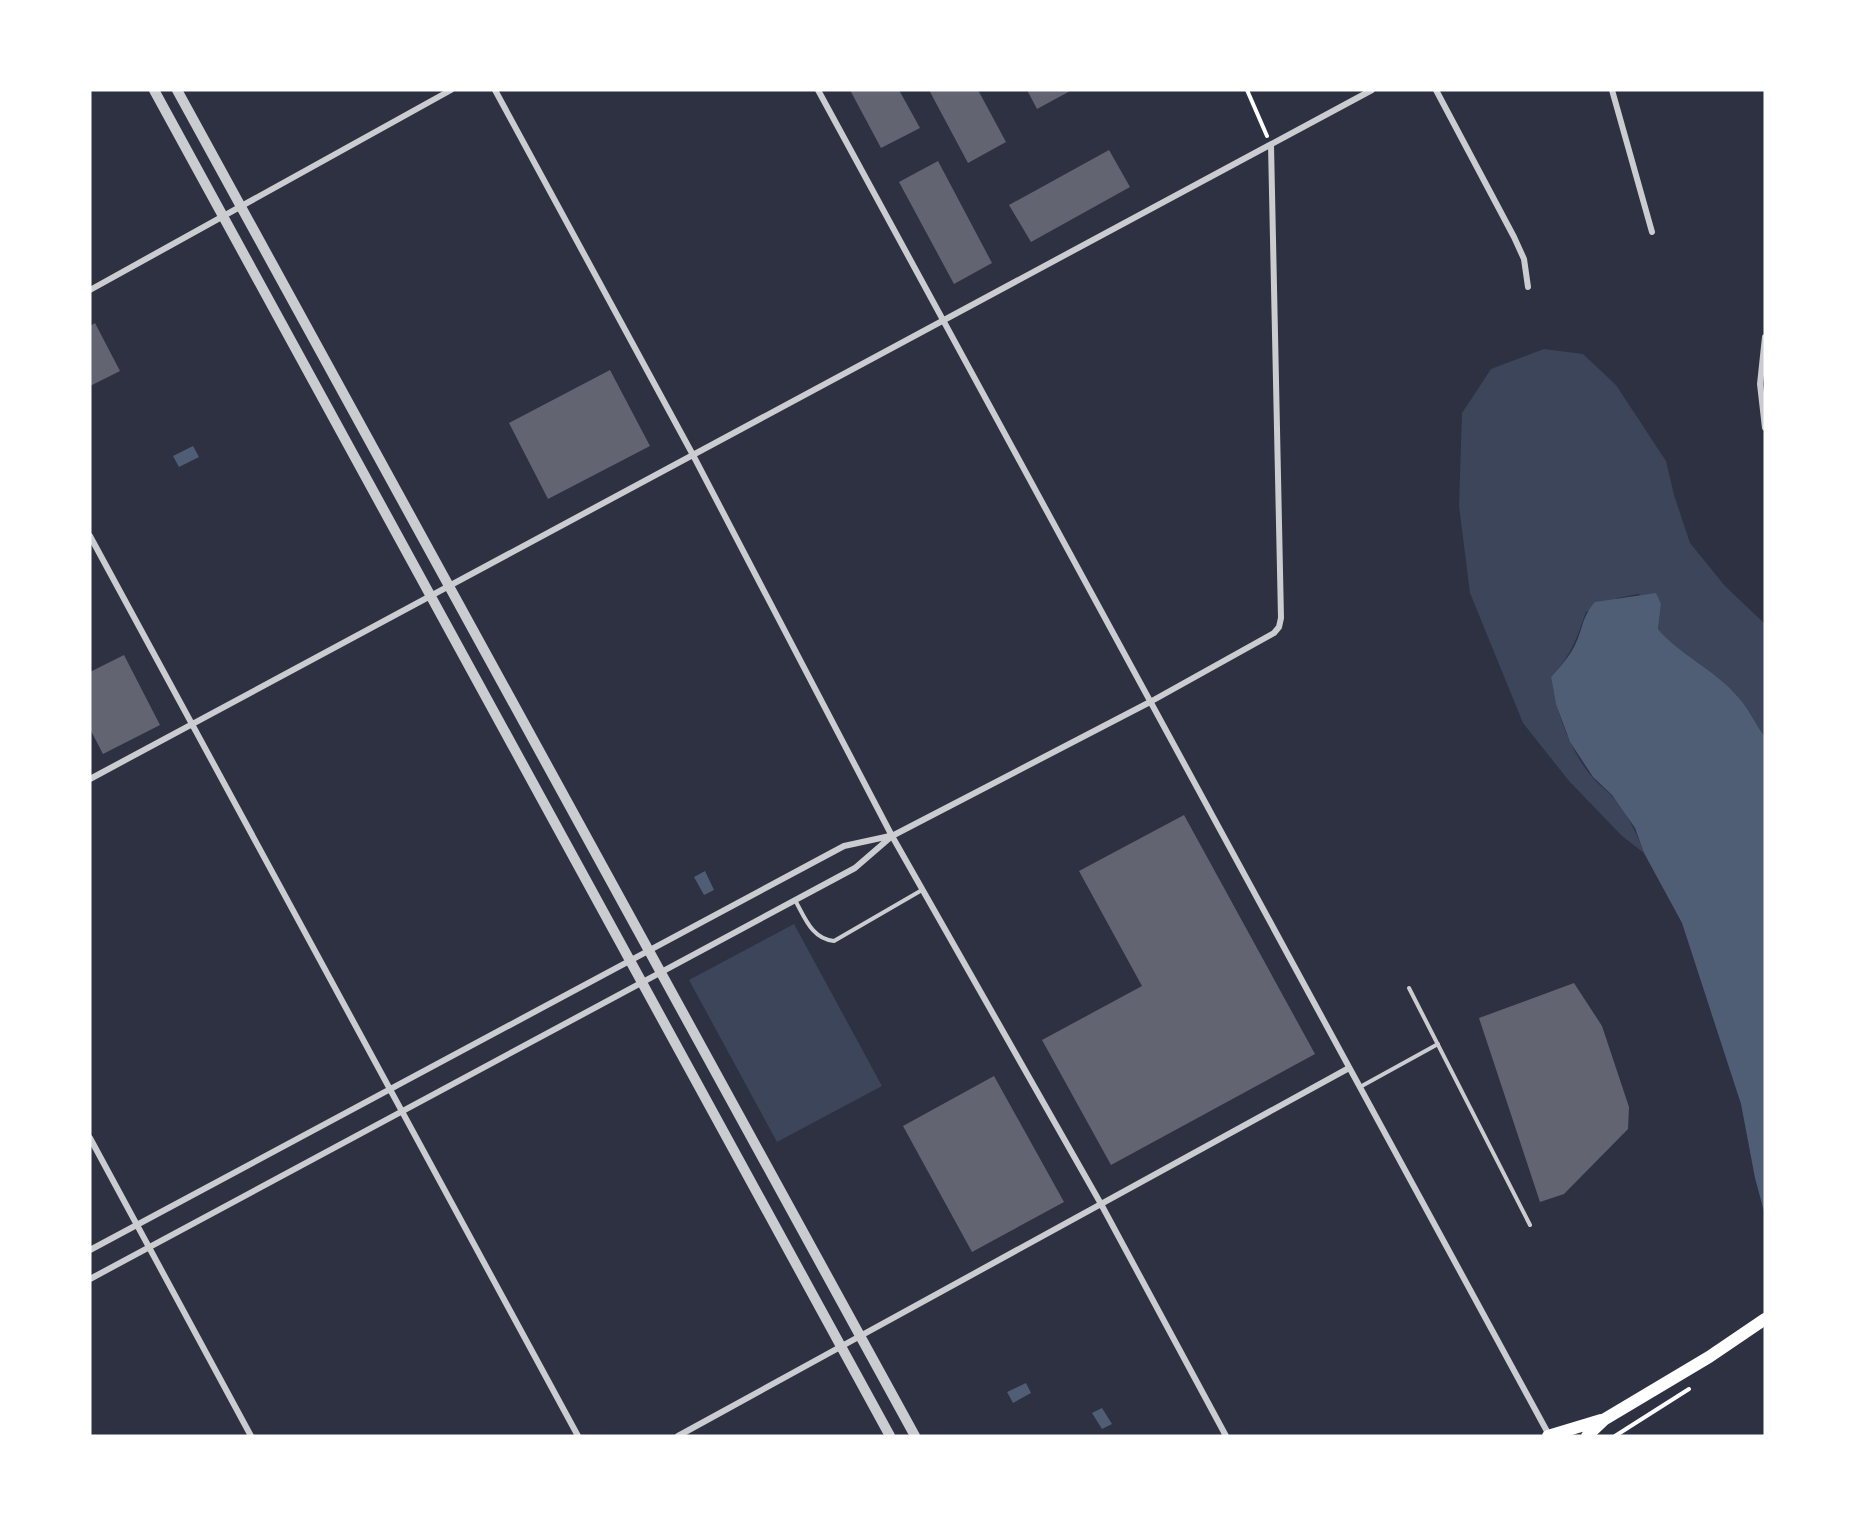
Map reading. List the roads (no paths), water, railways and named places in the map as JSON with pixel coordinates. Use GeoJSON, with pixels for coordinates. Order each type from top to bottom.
{"type":"FeatureCollection","features":[{"type":"Feature","properties":{"kind":"main road"},"geometry":{"type":"LineString","coordinates":[[1587,1436],[1605,1419],[1709,1357],[1765,1319]]}},
{"type":"Feature","properties":{"kind":"main road"},"geometry":{"type":"LineString","coordinates":[[1548,1436],[1605,1419]]}},
{"type":"Feature","properties":{"kind":"street"},"geometry":{"type":"LineString","coordinates":[[154,90],[890,1436]]}},
{"type":"Feature","properties":{"kind":"street"},"geometry":{"type":"LineString","coordinates":[[177,90],[915,1436]]}},
{"type":"Feature","properties":{"kind":"street"},"geometry":{"type":"LineString","coordinates":[[90,290],[451,90]]}},
{"type":"Feature","properties":{"kind":"street"},"geometry":{"type":"LineString","coordinates":[[495,90],[693,455],[892,836],[1101,1204],[1226,1436]]}},
{"type":"Feature","properties":{"kind":"street"},"geometry":{"type":"LineString","coordinates":[[818,90],[1548,1436]]}},
{"type":"Feature","properties":{"kind":"street"},"geometry":{"type":"LineString","coordinates":[[90,779],[1372,90]]}},
{"type":"Feature","properties":{"kind":"street"},"geometry":{"type":"LineString","coordinates":[[1436,90],[1514,237],[1524,259],[1528,287]]}},
{"type":"Feature","properties":{"kind":"street"},"geometry":{"type":"LineString","coordinates":[[1612,90],[1652,232]]}},
{"type":"Feature","properties":{"kind":"street"},"geometry":{"type":"LineString","coordinates":[[90,1279],[855,868],[892,836],[1150,702],[1274,633],[1279,627],[1281,618],[1270,145]]}},
{"type":"Feature","properties":{"kind":"street"},"geometry":{"type":"LineString","coordinates":[[1765,337],[1760,384],[1765,428]]}},
{"type":"Feature","properties":{"kind":"street"},"geometry":{"type":"LineString","coordinates":[[90,536],[578,1436]]}},
{"type":"Feature","properties":{"kind":"street"},"geometry":{"type":"LineString","coordinates":[[90,1250],[844,846],[892,836]]}},
{"type":"Feature","properties":{"kind":"street"},"geometry":{"type":"LineString","coordinates":[[678,1436],[1349,1068]]}},
{"type":"Feature","properties":{"kind":"street"},"geometry":{"type":"LineString","coordinates":[[90,1138],[251,1436]]}},
{"type":"Feature","properties":{"kind":"lane"},"geometry":{"type":"LineString","coordinates":[[795,900],[814,933],[822,940],[834,941],[922,890]]}},
{"type":"Feature","properties":{"kind":"lane"},"geometry":{"type":"LineString","coordinates":[[1409,988],[1530,1225]]}},
{"type":"Feature","properties":{"kind":"lane"},"geometry":{"type":"LineString","coordinates":[[1360,1087],[1438,1044]]}}]}
